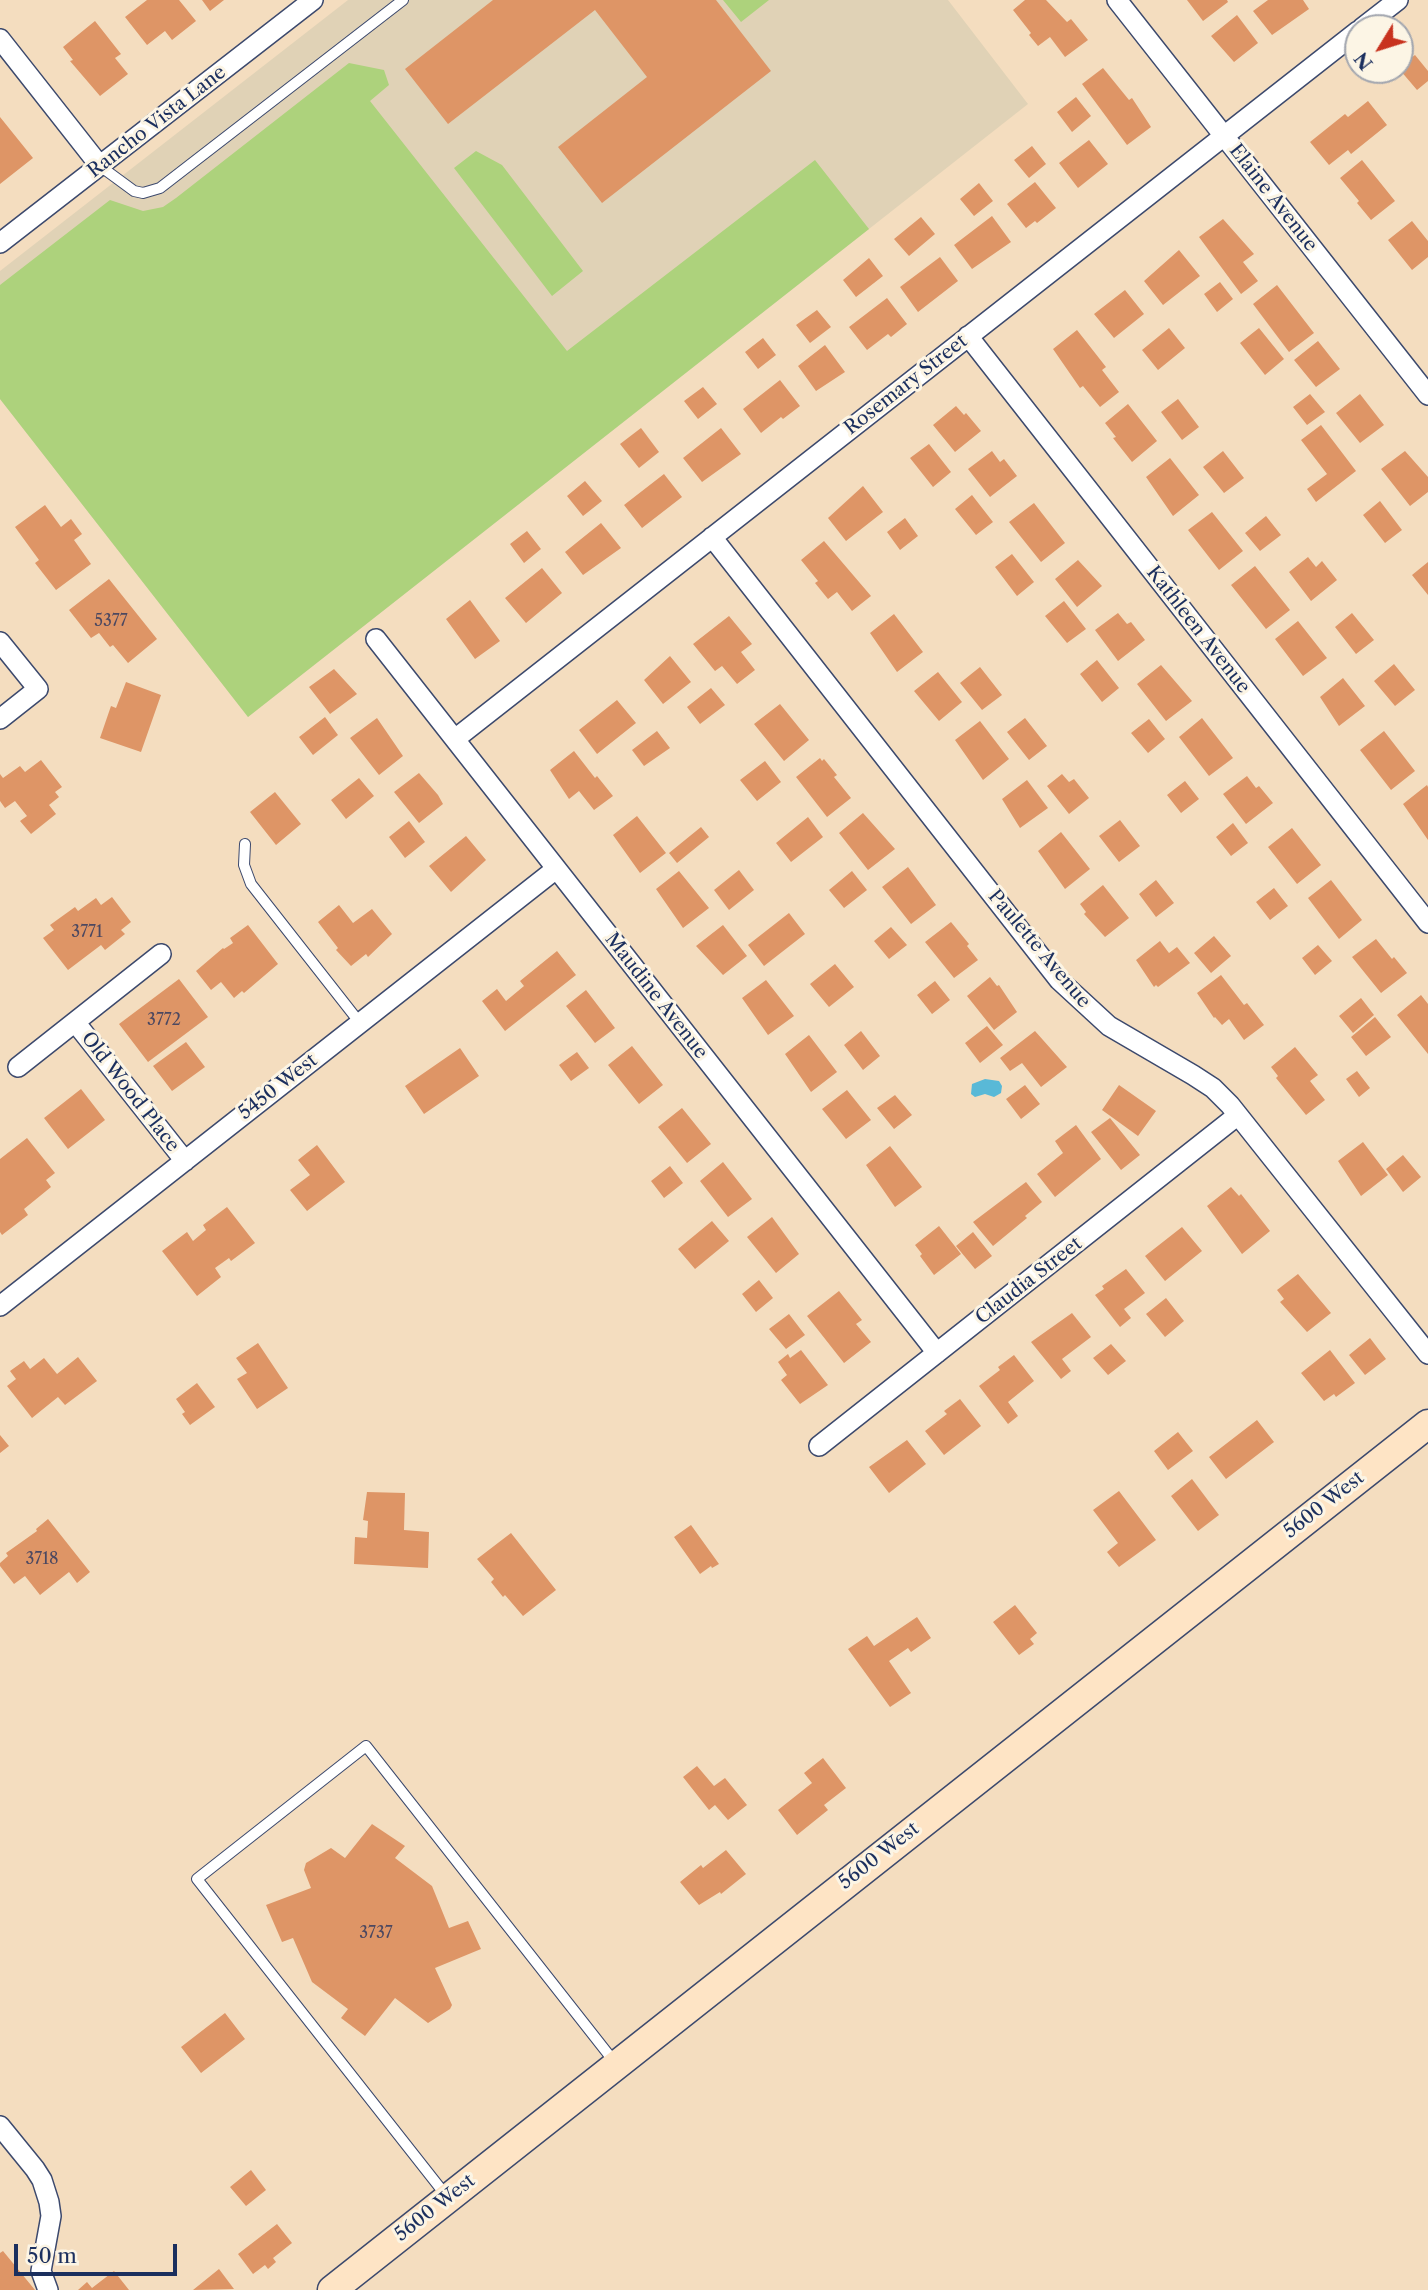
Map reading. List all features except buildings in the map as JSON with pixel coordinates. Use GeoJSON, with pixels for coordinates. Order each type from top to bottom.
{"type":"FeatureCollection","features":[{"type":"Feature","properties":{"kind":"main road","name":"5600 West"},"geometry":{"type":"LineString","coordinates":[[332,2290],[1428,1424]]}},
{"type":"Feature","properties":{"kind":"street","name":"Rancho Vista Lane"},"geometry":{"type":"LineString","coordinates":[[0,243],[313,0]]}},
{"type":"Feature","properties":{"kind":"street","name":"Elaine Avenue"},"geometry":{"type":"LineString","coordinates":[[1117,0],[1428,396]]}},
{"type":"Feature","properties":{"kind":"street","name":"Rosemary Street"},"geometry":{"type":"LineString","coordinates":[[1380,14],[1398,0]]}},
{"type":"Feature","properties":{"kind":"street"},"geometry":{"type":"LineString","coordinates":[[0,39],[100,166]]}},
{"type":"Feature","properties":{"kind":"street","name":"Rosemary Street"},"geometry":{"type":"LineString","coordinates":[[455,739],[1344,42]]}},
{"type":"Feature","properties":{"kind":"street","name":"Kathleen Avenue"},"geometry":{"type":"LineString","coordinates":[[968,336],[1428,923]]}},
{"type":"Feature","properties":{"kind":"street","name":"Paulette Avenue"},"geometry":{"type":"LineString","coordinates":[[712,537],[1059,979],[1109,1026],[1213,1088],[1238,1115],[1428,1354]]}},
{"type":"Feature","properties":{"kind":"street","name":"Maudine Avenue"},"geometry":{"type":"LineString","coordinates":[[376,639],[937,1353]]}},
{"type":"Feature","properties":{"kind":"street"},"geometry":{"type":"LineString","coordinates":[[0,642],[38,689],[0,719]]}},
{"type":"Feature","properties":{"kind":"street","name":"5450 West"},"geometry":{"type":"LineString","coordinates":[[0,1306],[556,869]]}},
{"type":"Feature","properties":{"kind":"street","name":"Old Wood Place"},"geometry":{"type":"LineString","coordinates":[[18,1067],[161,954]]}},
{"type":"Feature","properties":{"kind":"street","name":"Old Wood Place"},"geometry":{"type":"LineString","coordinates":[[75,1022],[185,1161]]}},
{"type":"Feature","properties":{"kind":"street","name":"Claudia Street"},"geometry":{"type":"LineString","coordinates":[[819,1446],[1238,1115]]}},
{"type":"Feature","properties":{"kind":"street"},"geometry":{"type":"LineString","coordinates":[[0,2126],[35,2169],[49,2202],[51,2216],[41,2271],[48,2290]]}},
{"type":"Feature","properties":{"kind":"lane"},"geometry":{"type":"LineString","coordinates":[[100,166],[134,191],[152,192],[160,188],[403,0]]}},
{"type":"Feature","properties":{"kind":"lane"},"geometry":{"type":"LineString","coordinates":[[245,844],[244,864],[251,884],[360,1023]]}},
{"type":"Feature","properties":{"kind":"lane"},"geometry":{"type":"LineString","coordinates":[[448,2198],[197,1879],[366,1746],[616,2065]]}},
{"type":"Feature","properties":{"kind":"shaded area"},"geometry":{"type":"Polygon","coordinates":[[[348,0],[948,0],[1028,104],[248,717],[0,399],[0,271],[348,0]]]}},
{"type":"Feature","properties":{"kind":"green space"},"geometry":{"type":"Polygon","coordinates":[[[723,0],[769,0],[741,22],[723,0]]]}},
{"type":"Feature","properties":{"kind":"green space"},"geometry":{"type":"Polygon","coordinates":[[[349,63],[384,70],[389,85],[370,101],[567,351],[815,160],[869,229],[248,717],[0,399],[0,285],[110,200],[143,211],[163,207],[349,63]]]}},
{"type":"Feature","properties":{"kind":"green space"},"geometry":{"type":"Polygon","coordinates":[[[476,151],[502,165],[583,271],[552,296],[454,168],[476,151]]]}},
{"type":"Feature","properties":{"kind":"water"},"geometry":{"type":"Polygon","coordinates":[[[985,1079],[999,1081],[1002,1086],[1001,1093],[994,1097],[985,1094],[975,1097],[971,1094],[972,1084],[985,1079]]]}}]}
